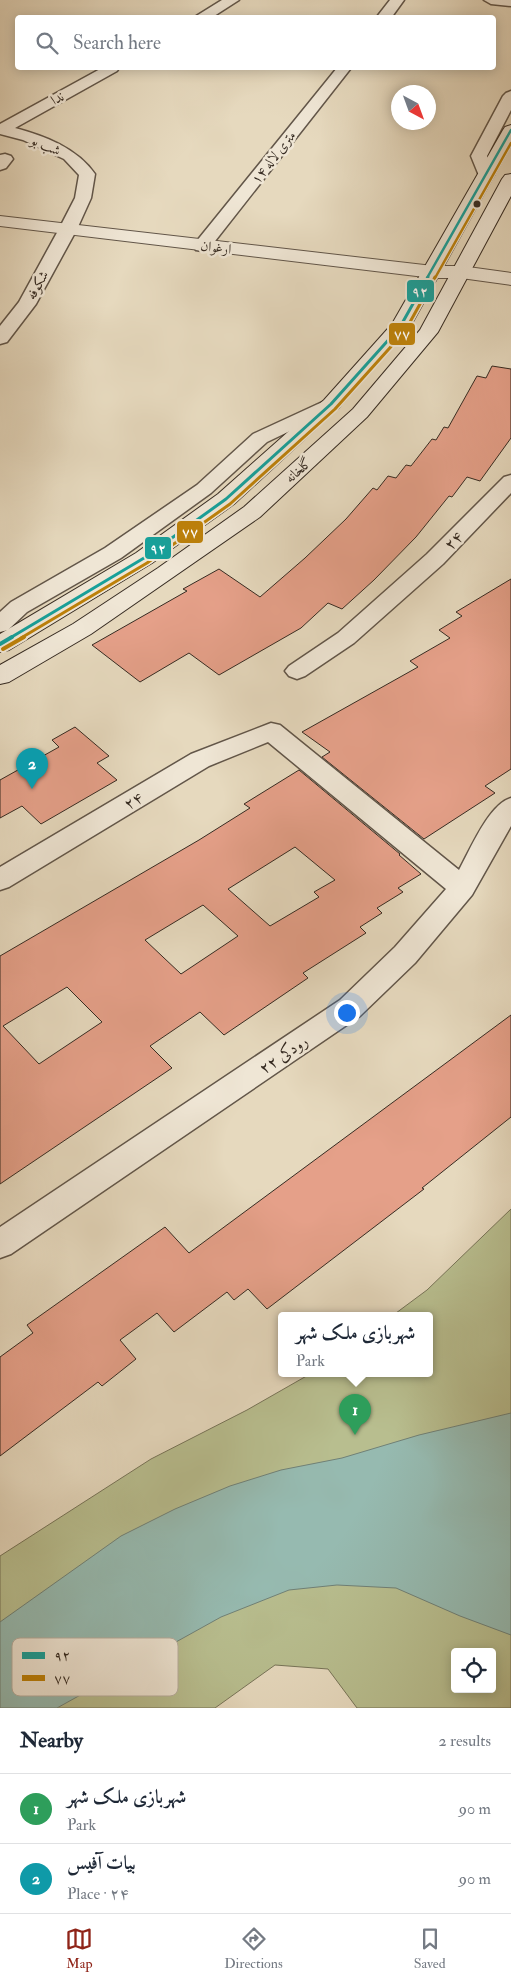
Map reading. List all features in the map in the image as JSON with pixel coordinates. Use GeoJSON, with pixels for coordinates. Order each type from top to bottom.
{"type":"FeatureCollection","features":[{"type":"Feature","properties":{"kind":"main road","name":"گلخانه"},"geometry":{"type":"LineString","coordinates":[[0,644],[144,558],[218,505],[331,404],[400,327],[511,130]]}},
{"type":"Feature","properties":{"kind":"main road","name":"گلخانه"},"geometry":{"type":"LineString","coordinates":[[0,676],[82,629],[252,512],[360,413],[428,332],[511,179]]}},
{"type":"Feature","properties":{"kind":"main road","name":"ارغوان"},"geometry":{"type":"LineString","coordinates":[[0,221],[460,275]]}},
{"type":"Feature","properties":{"kind":"main road"},"geometry":{"type":"LineString","coordinates":[[460,275],[511,279]]}},
{"type":"Feature","properties":{"kind":"main road"},"geometry":{"type":"LineString","coordinates":[[460,275],[511,286]]}},
{"type":"Feature","properties":{"kind":"street"},"geometry":{"type":"LineString","coordinates":[[205,15],[232,0]]}},
{"type":"Feature","properties":{"kind":"street"},"geometry":{"type":"LineString","coordinates":[[386,15],[397,0]]}},
{"type":"Feature","properties":{"kind":"street"},"geometry":{"type":"LineString","coordinates":[[491,0],[511,2]]}},
{"type":"Feature","properties":{"kind":"street","name":"ندا"},"geometry":{"type":"LineString","coordinates":[[1,129],[108,70]]}},
{"type":"Feature","properties":{"kind":"street","name":"۱۴ متری لاله"},"geometry":{"type":"LineString","coordinates":[[202,246],[342,70]]}},
{"type":"Feature","properties":{"kind":"street"},"geometry":{"type":"LineString","coordinates":[[486,175],[479,156],[511,96]]}},
{"type":"Feature","properties":{"kind":"street","name":"شب بو"},"geometry":{"type":"LineString","coordinates":[[1,129],[29,137],[70,156],[87,174],[83,198],[68,229]]}},
{"type":"Feature","properties":{"kind":"street","name":"شکوفه"},"geometry":{"type":"LineString","coordinates":[[0,338],[28,304],[68,229]]}},
{"type":"Feature","properties":{"kind":"street"},"geometry":{"type":"LineString","coordinates":[[0,625],[19,608],[113,553],[204,489],[260,438],[331,404]]}},
{"type":"Feature","properties":{"kind":"street","name":"۲۴"},"geometry":{"type":"LineString","coordinates":[[297,671],[353,632],[435,559],[511,481]]}},
{"type":"Feature","properties":{"kind":"street","name":"۲۴"},"geometry":{"type":"LineString","coordinates":[[0,880],[200,760],[271,731],[463,888]]}},
{"type":"Feature","properties":{"kind":"street","name":"رودکی ۲۲"},"geometry":{"type":"LineString","coordinates":[[0,1244],[350,1008],[405,954],[463,888],[506,822]]}},
{"type":"Feature","properties":{"kind":"green space"},"geometry":{"type":"Polygon","coordinates":[[[511,1209],[511,1708],[357,1708],[328,1669],[275,1665],[215,1708],[0,1708],[0,1556],[151,1459],[247,1410],[305,1377],[433,1377],[433,1312],[397,1312],[427,1290],[511,1209]]]}},
{"type":"Feature","properties":{"kind":"water"},"geometry":{"type":"Polygon","coordinates":[[[511,1413],[511,1635],[460,1616],[396,1588],[337,1585],[289,1590],[221,1617],[178,1641],[178,1638],[12,1638],[12,1696],[79,1696],[57,1708],[0,1708],[0,1622],[121,1536],[175,1509],[230,1486],[281,1470],[342,1458],[419,1435],[511,1413]]]}},
{"type":"Feature","properties":{"kind":"building"},"geometry":{"type":"Polygon","coordinates":[[[492,366],[511,369],[511,438],[480,481],[467,477],[452,497],[449,496],[416,537],[374,580],[342,609],[328,603],[301,628],[219,675],[189,653],[140,682],[92,645],[187,591],[183,589],[219,569],[260,597],[346,519],[373,488],[377,490],[388,476],[396,478],[406,465],[411,466],[432,439],[436,440],[444,427],[448,428],[477,376],[486,378],[492,366]]]}},
{"type":"Feature","properties":{"kind":"building"},"geometry":{"type":"Polygon","coordinates":[[[511,579],[511,769],[485,786],[495,793],[424,839],[322,757],[330,752],[302,732],[418,667],[410,661],[450,638],[439,630],[462,616],[456,612],[511,579]]]}},
{"type":"Feature","properties":{"kind":"building"},"geometry":{"type":"Polygon","coordinates":[[[75,727],[109,756],[97,763],[117,780],[41,824],[22,806],[0,818],[0,780],[59,747],[52,740],[75,727]]]}},
{"type":"Feature","properties":{"kind":"building"},"geometry":{"type":"Polygon","coordinates":[[[299,770],[400,854],[421,874],[398,888],[403,892],[377,908],[382,913],[360,927],[366,933],[303,973],[308,978],[224,1035],[200,1012],[150,1046],[172,1068],[0,1184],[0,956],[199,840],[250,808],[244,804],[299,770]],[[295,847],[228,889],[270,926],[319,897],[314,892],[335,880],[295,847]],[[203,905],[145,940],[181,974],[238,936],[203,905]],[[67,987],[3,1026],[39,1064],[102,1022],[67,987]]]}},
{"type":"Feature","properties":{"kind":"building"},"geometry":{"type":"Polygon","coordinates":[[[511,1015],[511,1117],[422,1188],[424,1189],[267,1309],[248,1289],[234,1300],[227,1292],[174,1332],[157,1313],[120,1340],[136,1359],[102,1386],[98,1382],[0,1456],[0,1357],[33,1333],[27,1325],[165,1227],[189,1253],[511,1015]]]}},
{"type":"Feature","properties":{"kind":"transit line","name":"۹۲"},"geometry":{"type":"LineString","coordinates":[[0,644],[144,558],[226,499],[331,404],[400,327],[511,130]]}},
{"type":"Feature","properties":{"kind":"transit line","name":"۷۷"},"geometry":{"type":"LineString","coordinates":[[3,649],[147,563],[230,504],[335,409],[405,331],[511,143]]}},
{"type":"Feature","properties":{"kind":"place","name":"بیات آفیس"},"geometry":{"type":"Point","coordinates":[32,789]}},
{"type":"Feature","properties":{"kind":"place","name":"شهربازی ملک شهر"},"geometry":{"type":"Point","coordinates":[355,1435]}}]}
